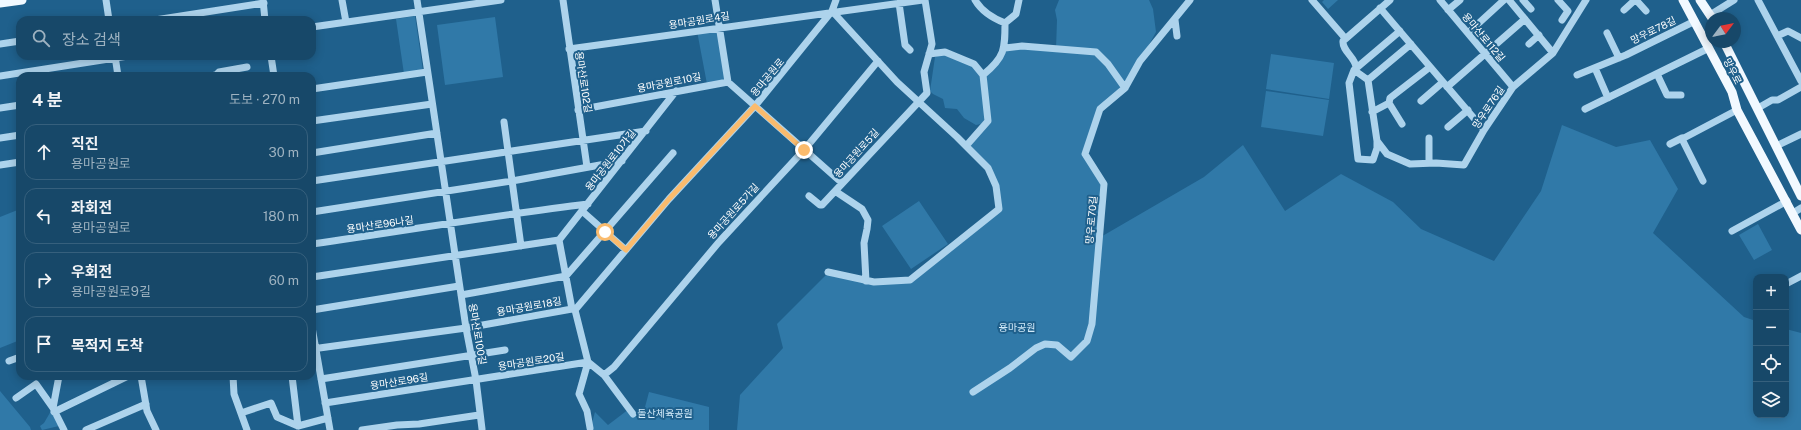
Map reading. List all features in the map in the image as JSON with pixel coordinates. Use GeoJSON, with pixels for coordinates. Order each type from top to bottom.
{"type":"FeatureCollection","features":[{"type":"Feature","properties":{"kind":"main road"},"geometry":{"type":"LineString","coordinates":[[0,3],[22,0]]}},
{"type":"Feature","properties":{"kind":"main road","name":"망우로"},"geometry":{"type":"LineString","coordinates":[[1683,0],[1705,40]]}},
{"type":"Feature","properties":{"kind":"main road"},"geometry":{"type":"LineString","coordinates":[[1700,0],[1707,12]]}},
{"type":"Feature","properties":{"kind":"main road"},"geometry":{"type":"LineString","coordinates":[[1697,24],[1705,24]]}},
{"type":"Feature","properties":{"kind":"main road","name":"망우로"},"geometry":{"type":"LineString","coordinates":[[1709,48],[1732,92],[1737,110],[1787,202],[1797,211],[1801,230]]}},
{"type":"Feature","properties":{"kind":"main road","name":"망우로"},"geometry":{"type":"LineString","coordinates":[[1727,48],[1801,196]]}},
{"type":"Feature","properties":{"kind":"street"},"geometry":{"type":"LineString","coordinates":[[106,0],[108,16]]}},
{"type":"Feature","properties":{"kind":"street"},"geometry":{"type":"LineString","coordinates":[[342,0],[346,22]]}},
{"type":"Feature","properties":{"kind":"street","name":"용마산로100길"},"geometry":{"type":"LineString","coordinates":[[417,0],[466,328],[476,380],[482,429]]}},
{"type":"Feature","properties":{"kind":"street"},"geometry":{"type":"LineString","coordinates":[[316,26],[501,0]]}},
{"type":"Feature","properties":{"kind":"street","name":"용마산로102길"},"geometry":{"type":"LineString","coordinates":[[563,0],[587,167]]}},
{"type":"Feature","properties":{"kind":"street"},"geometry":{"type":"LineString","coordinates":[[715,0],[728,82],[842,183]]}},
{"type":"Feature","properties":{"kind":"street","name":"용마공원로"},"geometry":{"type":"LineString","coordinates":[[574,310],[669,199],[755,106],[832,11],[836,0]]}},
{"type":"Feature","properties":{"kind":"street"},"geometry":{"type":"LineString","coordinates":[[924,0],[932,44],[929,54],[945,52],[952,54],[972,62],[983,75],[988,121],[966,146]]}},
{"type":"Feature","properties":{"kind":"street","name":"용마공원로4길"},"geometry":{"type":"LineString","coordinates":[[569,49],[832,11],[924,0]]}},
{"type":"Feature","properties":{"kind":"street"},"geometry":{"type":"LineString","coordinates":[[974,0],[982,10],[992,18],[1005,23]]}},
{"type":"Feature","properties":{"kind":"street"},"geometry":{"type":"LineString","coordinates":[[1005,23],[1016,14],[1019,0]]}},
{"type":"Feature","properties":{"kind":"street","name":"망우로70길"},"geometry":{"type":"LineString","coordinates":[[973,392],[1010,368],[1036,348],[1047,344],[1057,345],[1071,357],[1087,340],[1092,324],[1104,184],[1085,154],[1100,109],[1125,88],[1140,61],[1190,0]]}},
{"type":"Feature","properties":{"kind":"street"},"geometry":{"type":"LineString","coordinates":[[1312,0],[1345,38]]}},
{"type":"Feature","properties":{"kind":"street"},"geometry":{"type":"LineString","coordinates":[[1390,0],[1345,38],[1342,45],[1353,58],[1355,68],[1368,80],[1377,141],[1377,148],[1373,160],[1358,159],[1349,82],[1355,68],[1400,31]]}},
{"type":"Feature","properties":{"kind":"street","name":"용마산로112길"},"geometry":{"type":"LineString","coordinates":[[1440,0],[1513,87]]}},
{"type":"Feature","properties":{"kind":"street"},"geometry":{"type":"LineString","coordinates":[[1448,10],[1460,0]]}},
{"type":"Feature","properties":{"kind":"street"},"geometry":{"type":"LineString","coordinates":[[1468,33],[1504,0]]}},
{"type":"Feature","properties":{"kind":"street"},"geometry":{"type":"LineString","coordinates":[[1509,0],[1553,53]]}},
{"type":"Feature","properties":{"kind":"street"},"geometry":{"type":"LineString","coordinates":[[1523,0],[1531,9]]}},
{"type":"Feature","properties":{"kind":"street"},"geometry":{"type":"LineString","coordinates":[[1558,0],[1568,11],[1562,20]]}},
{"type":"Feature","properties":{"kind":"street"},"geometry":{"type":"LineString","coordinates":[[1577,0],[1584,3]]}},
{"type":"Feature","properties":{"kind":"street"},"geometry":{"type":"LineString","coordinates":[[1624,10],[1636,0],[1646,11]]}},
{"type":"Feature","properties":{"kind":"street"},"geometry":{"type":"LineString","coordinates":[[1758,0],[1801,81]]}},
{"type":"Feature","properties":{"kind":"street"},"geometry":{"type":"LineString","coordinates":[[1717,12],[1729,1]]}},
{"type":"Feature","properties":{"kind":"street"},"geometry":{"type":"LineString","coordinates":[[179,16],[263,2],[265,16]]}},
{"type":"Feature","properties":{"kind":"street"},"geometry":{"type":"LineString","coordinates":[[899,3],[905,45],[910,50]]}},
{"type":"Feature","properties":{"kind":"street","name":"망우로76길"},"geometry":{"type":"LineString","coordinates":[[1377,141],[1387,154],[1410,164],[1429,163],[1464,165],[1484,130],[1513,87],[1553,53],[1584,3]]}},
{"type":"Feature","properties":{"kind":"street"},"geometry":{"type":"LineString","coordinates":[[1380,8],[1484,130]]}},
{"type":"Feature","properties":{"kind":"street"},"geometry":{"type":"LineString","coordinates":[[828,272],[866,280],[910,280],[999,209],[996,186],[988,168],[917,101],[832,11]]}},
{"type":"Feature","properties":{"kind":"street"},"geometry":{"type":"LineString","coordinates":[[1421,101],[1486,54],[1525,19]]}},
{"type":"Feature","properties":{"kind":"street"},"geometry":{"type":"LineString","coordinates":[[1175,20],[1177,36]]}},
{"type":"Feature","properties":{"kind":"street"},"geometry":{"type":"LineString","coordinates":[[983,75],[995,66],[1005,48],[1005,23]]}},
{"type":"Feature","properties":{"kind":"street","name":"망우로78길"},"geometry":{"type":"LineString","coordinates":[[1577,76],[1697,24]]}},
{"type":"Feature","properties":{"kind":"street"},"geometry":{"type":"LineString","coordinates":[[1777,36],[1788,31],[1801,38]]}},
{"type":"Feature","properties":{"kind":"street"},"geometry":{"type":"LineString","coordinates":[[1607,33],[1619,58]]}},
{"type":"Feature","properties":{"kind":"street"},"geometry":{"type":"LineString","coordinates":[[1529,44],[1539,35]]}},
{"type":"Feature","properties":{"kind":"street"},"geometry":{"type":"LineString","coordinates":[[0,44],[16,42]]}},
{"type":"Feature","properties":{"kind":"street"},"geometry":{"type":"LineString","coordinates":[[1368,80],[1411,44]]}},
{"type":"Feature","properties":{"kind":"street"},"geometry":{"type":"LineString","coordinates":[[1005,48],[1022,46],[1096,52],[1108,64],[1125,88]]}},
{"type":"Feature","properties":{"kind":"street"},"geometry":{"type":"LineString","coordinates":[[1586,109],[1709,48]]}},
{"type":"Feature","properties":{"kind":"street","name":"용마공원로5길"},"geometry":{"type":"LineString","coordinates":[[809,196],[822,206],[917,101],[927,92],[924,72],[929,54]]}},
{"type":"Feature","properties":{"kind":"street"},"geometry":{"type":"LineString","coordinates":[[24,72],[97,60]]}},
{"type":"Feature","properties":{"kind":"street"},"geometry":{"type":"LineString","coordinates":[[115,60],[117,72]]}},
{"type":"Feature","properties":{"kind":"street"},"geometry":{"type":"LineString","coordinates":[[272,60],[273,72]]}},
{"type":"Feature","properties":{"kind":"street","name":"용마공원로5가길"},"geometry":{"type":"LineString","coordinates":[[604,375],[614,368],[719,242],[804,150],[878,61]]}},
{"type":"Feature","properties":{"kind":"street"},"geometry":{"type":"LineString","coordinates":[[219,72],[247,67]]}},
{"type":"Feature","properties":{"kind":"street"},"geometry":{"type":"LineString","coordinates":[[1372,112],[1389,103],[1390,98],[1430,67]]}},
{"type":"Feature","properties":{"kind":"street"},"geometry":{"type":"LineString","coordinates":[[1595,68],[1608,98]]}},
{"type":"Feature","properties":{"kind":"street"},"geometry":{"type":"LineString","coordinates":[[316,88],[427,72]]}},
{"type":"Feature","properties":{"kind":"street"},"geometry":{"type":"LineString","coordinates":[[0,76],[16,73]]}},
{"type":"Feature","properties":{"kind":"street"},"geometry":{"type":"LineString","coordinates":[[1657,74],[1667,95],[1681,95]]}},
{"type":"Feature","properties":{"kind":"street","name":"용마공원로10길"},"geometry":{"type":"LineString","coordinates":[[578,110],[728,82]]}},
{"type":"Feature","properties":{"kind":"street"},"geometry":{"type":"LineString","coordinates":[[1758,108],[1772,100],[1778,100],[1801,87]]}},
{"type":"Feature","properties":{"kind":"street","name":"용마공원로10가길"},"geometry":{"type":"LineString","coordinates":[[559,240],[676,91]]}},
{"type":"Feature","properties":{"kind":"street"},"geometry":{"type":"LineString","coordinates":[[1389,103],[1402,124]]}},
{"type":"Feature","properties":{"kind":"street"},"geometry":{"type":"LineString","coordinates":[[316,120],[432,104]]}},
{"type":"Feature","properties":{"kind":"street"},"geometry":{"type":"LineString","coordinates":[[0,108],[16,106]]}},
{"type":"Feature","properties":{"kind":"street"},"geometry":{"type":"LineString","coordinates":[[1448,127],[1468,110]]}},
{"type":"Feature","properties":{"kind":"street"},"geometry":{"type":"LineString","coordinates":[[1670,144],[1737,110]]}},
{"type":"Feature","properties":{"kind":"street"},"geometry":{"type":"LineString","coordinates":[[504,122],[521,246]]}},
{"type":"Feature","properties":{"kind":"street"},"geometry":{"type":"LineString","coordinates":[[316,180],[441,163],[508,151],[646,131]]}},
{"type":"Feature","properties":{"kind":"street"},"geometry":{"type":"LineString","coordinates":[[316,152],[437,133]]}},
{"type":"Feature","properties":{"kind":"street"},"geometry":{"type":"LineString","coordinates":[[1776,146],[1801,134]]}},
{"type":"Feature","properties":{"kind":"street"},"geometry":{"type":"LineString","coordinates":[[0,138],[16,136]]}},
{"type":"Feature","properties":{"kind":"street"},"geometry":{"type":"LineString","coordinates":[[1429,138],[1429,163]]}},
{"type":"Feature","properties":{"kind":"street"},"geometry":{"type":"LineString","coordinates":[[1682,138],[1682,141],[1703,181]]}},
{"type":"Feature","properties":{"kind":"street"},"geometry":{"type":"LineString","coordinates":[[461,295],[566,276],[673,153]]}},
{"type":"Feature","properties":{"kind":"street"},"geometry":{"type":"LineString","coordinates":[[316,211],[512,181],[622,161]]}},
{"type":"Feature","properties":{"kind":"street"},"geometry":{"type":"LineString","coordinates":[[0,165],[16,163]]}},
{"type":"Feature","properties":{"kind":"street"},"geometry":{"type":"LineString","coordinates":[[835,191],[862,209],[868,220],[868,229],[864,243],[866,280]]}},
{"type":"Feature","properties":{"kind":"street"},"geometry":{"type":"LineString","coordinates":[[1732,231],[1787,202]]}},
{"type":"Feature","properties":{"kind":"street"},"geometry":{"type":"LineString","coordinates":[[450,224],[516,212],[588,204]]}},
{"type":"Feature","properties":{"kind":"street"},"geometry":{"type":"LineString","coordinates":[[582,211],[626,250]]}},
{"type":"Feature","properties":{"kind":"street","name":"용마산로96나길"},"geometry":{"type":"LineString","coordinates":[[316,243],[450,224]]}},
{"type":"Feature","properties":{"kind":"street"},"geometry":{"type":"LineString","coordinates":[[316,276],[559,240],[574,310],[588,362],[579,394],[587,411],[590,428]]}},
{"type":"Feature","properties":{"kind":"street"},"geometry":{"type":"LineString","coordinates":[[1789,282],[1801,276]]}},
{"type":"Feature","properties":{"kind":"street"},"geometry":{"type":"LineString","coordinates":[[316,309],[460,286]]}},
{"type":"Feature","properties":{"kind":"street","name":"용마공원로18길"},"geometry":{"type":"LineString","coordinates":[[466,328],[574,310]]}},
{"type":"Feature","properties":{"kind":"street"},"geometry":{"type":"LineString","coordinates":[[316,349],[466,328]]}},
{"type":"Feature","properties":{"kind":"street"},"geometry":{"type":"LineString","coordinates":[[321,379],[471,354],[505,350]]}},
{"type":"Feature","properties":{"kind":"street"},"geometry":{"type":"LineString","coordinates":[[9,361],[16,358]]}},
{"type":"Feature","properties":{"kind":"street"},"geometry":{"type":"LineString","coordinates":[[316,358],[330,430]]}},
{"type":"Feature","properties":{"kind":"street"},"geometry":{"type":"LineString","coordinates":[[588,362],[604,375],[633,414]]}},
{"type":"Feature","properties":{"kind":"street","name":"용마공원로20길"},"geometry":{"type":"LineString","coordinates":[[476,380],[588,362]]}},
{"type":"Feature","properties":{"kind":"street"},"geometry":{"type":"LineString","coordinates":[[54,410],[58,380]]}},
{"type":"Feature","properties":{"kind":"street"},"geometry":{"type":"LineString","coordinates":[[54,410],[119,380]]}},
{"type":"Feature","properties":{"kind":"street"},"geometry":{"type":"LineString","coordinates":[[142,380],[149,417],[156,430]]}},
{"type":"Feature","properties":{"kind":"street"},"geometry":{"type":"LineString","coordinates":[[233,380],[234,394],[247,430]]}},
{"type":"Feature","properties":{"kind":"street"},"geometry":{"type":"LineString","coordinates":[[292,380],[298,426]]}},
{"type":"Feature","properties":{"kind":"street","name":"용마산로96길"},"geometry":{"type":"LineString","coordinates":[[325,403],[476,380]]}},
{"type":"Feature","properties":{"kind":"street"},"geometry":{"type":"LineString","coordinates":[[16,398],[36,384],[54,410],[64,430]]}},
{"type":"Feature","properties":{"kind":"street"},"geometry":{"type":"LineString","coordinates":[[241,413],[271,403],[277,418],[298,426],[328,418]]}},
{"type":"Feature","properties":{"kind":"street"},"geometry":{"type":"LineString","coordinates":[[86,430],[146,404]]}},
{"type":"Feature","properties":{"kind":"street"},"geometry":{"type":"LineString","coordinates":[[362,430],[397,425],[419,424],[479,414]]}},
{"type":"Feature","properties":{"kind":"green space","name":"용마공원"},"geometry":{"type":"Polygon","coordinates":[[[1059,0],[1149,0],[1153,9],[1156,32],[1125,88],[1100,109],[1085,154],[1104,184],[1099,238],[1204,177],[1243,145],[1285,211],[1341,174],[1393,202],[1421,229],[1494,261],[1541,191],[1562,125],[1616,147],[1650,140],[1678,189],[1653,233],[1744,317],[1753,320],[1753,418],[1789,418],[1789,330],[1801,333],[1801,430],[737,430],[740,395],[783,348],[777,324],[829,272],[874,282],[910,280],[998,209],[988,168],[966,146],[988,121],[983,75],[1005,48],[1056,49],[1057,20],[1055,10],[1059,0]]]}},
{"type":"Feature","properties":{"kind":"green space"},"geometry":{"type":"Polygon","coordinates":[[[1324,0],[1338,0],[1328,9],[1322,2],[1324,0]]]}},
{"type":"Feature","properties":{"kind":"green space"},"geometry":{"type":"Polygon","coordinates":[[[415,16],[423,71],[404,74],[396,19],[415,16]]]}},
{"type":"Feature","properties":{"kind":"green space"},"geometry":{"type":"Polygon","coordinates":[[[495,17],[503,77],[445,85],[437,25],[495,17]]]}},
{"type":"Feature","properties":{"kind":"green space"},"geometry":{"type":"Polygon","coordinates":[[[719,28],[728,81],[707,84],[697,31],[719,28]]]}},
{"type":"Feature","properties":{"kind":"green space"},"geometry":{"type":"Polygon","coordinates":[[[1271,54],[1334,63],[1329,99],[1266,89],[1271,54]]]}},
{"type":"Feature","properties":{"kind":"green space"},"geometry":{"type":"Polygon","coordinates":[[[945,55],[972,66],[981,76],[985,119],[981,124],[976,125],[964,118],[957,109],[945,108],[943,99],[930,91],[935,57],[945,55]]]}},
{"type":"Feature","properties":{"kind":"green space"},"geometry":{"type":"Polygon","coordinates":[[[1266,91],[1329,100],[1323,136],[1261,127],[1266,91]]]}},
{"type":"Feature","properties":{"kind":"green space"},"geometry":{"type":"Polygon","coordinates":[[[919,201],[948,244],[911,269],[882,226],[919,201]]]}},
{"type":"Feature","properties":{"kind":"green space"},"geometry":{"type":"Polygon","coordinates":[[[16,211],[16,342],[0,348],[0,217],[16,211]]]}},
{"type":"Feature","properties":{"kind":"green space"},"geometry":{"type":"Polygon","coordinates":[[[1758,224],[1772,250],[1754,260],[1739,235],[1758,224]]]}},
{"type":"Feature","properties":{"kind":"green space"},"geometry":{"type":"Polygon","coordinates":[[[0,391],[30,427],[31,430],[0,430],[0,391]]]}},
{"type":"Feature","properties":{"kind":"green space","name":"돌산체육공원"},"geometry":{"type":"Polygon","coordinates":[[[649,392],[709,407],[709,430],[590,430],[595,412],[608,425],[629,409],[639,420],[648,414],[645,407],[649,392]]]}},
{"type":"Feature","properties":{"kind":"green space"},"geometry":{"type":"Polygon","coordinates":[[[51,411],[59,426],[42,430],[40,426],[44,423],[51,411]]]}},
{"type":"Feature","properties":{"kind":"route"},"geometry":{"type":"LineString","coordinates":[[605,232],[626,250],[669,199],[755,106],[804,150]]}}]}
